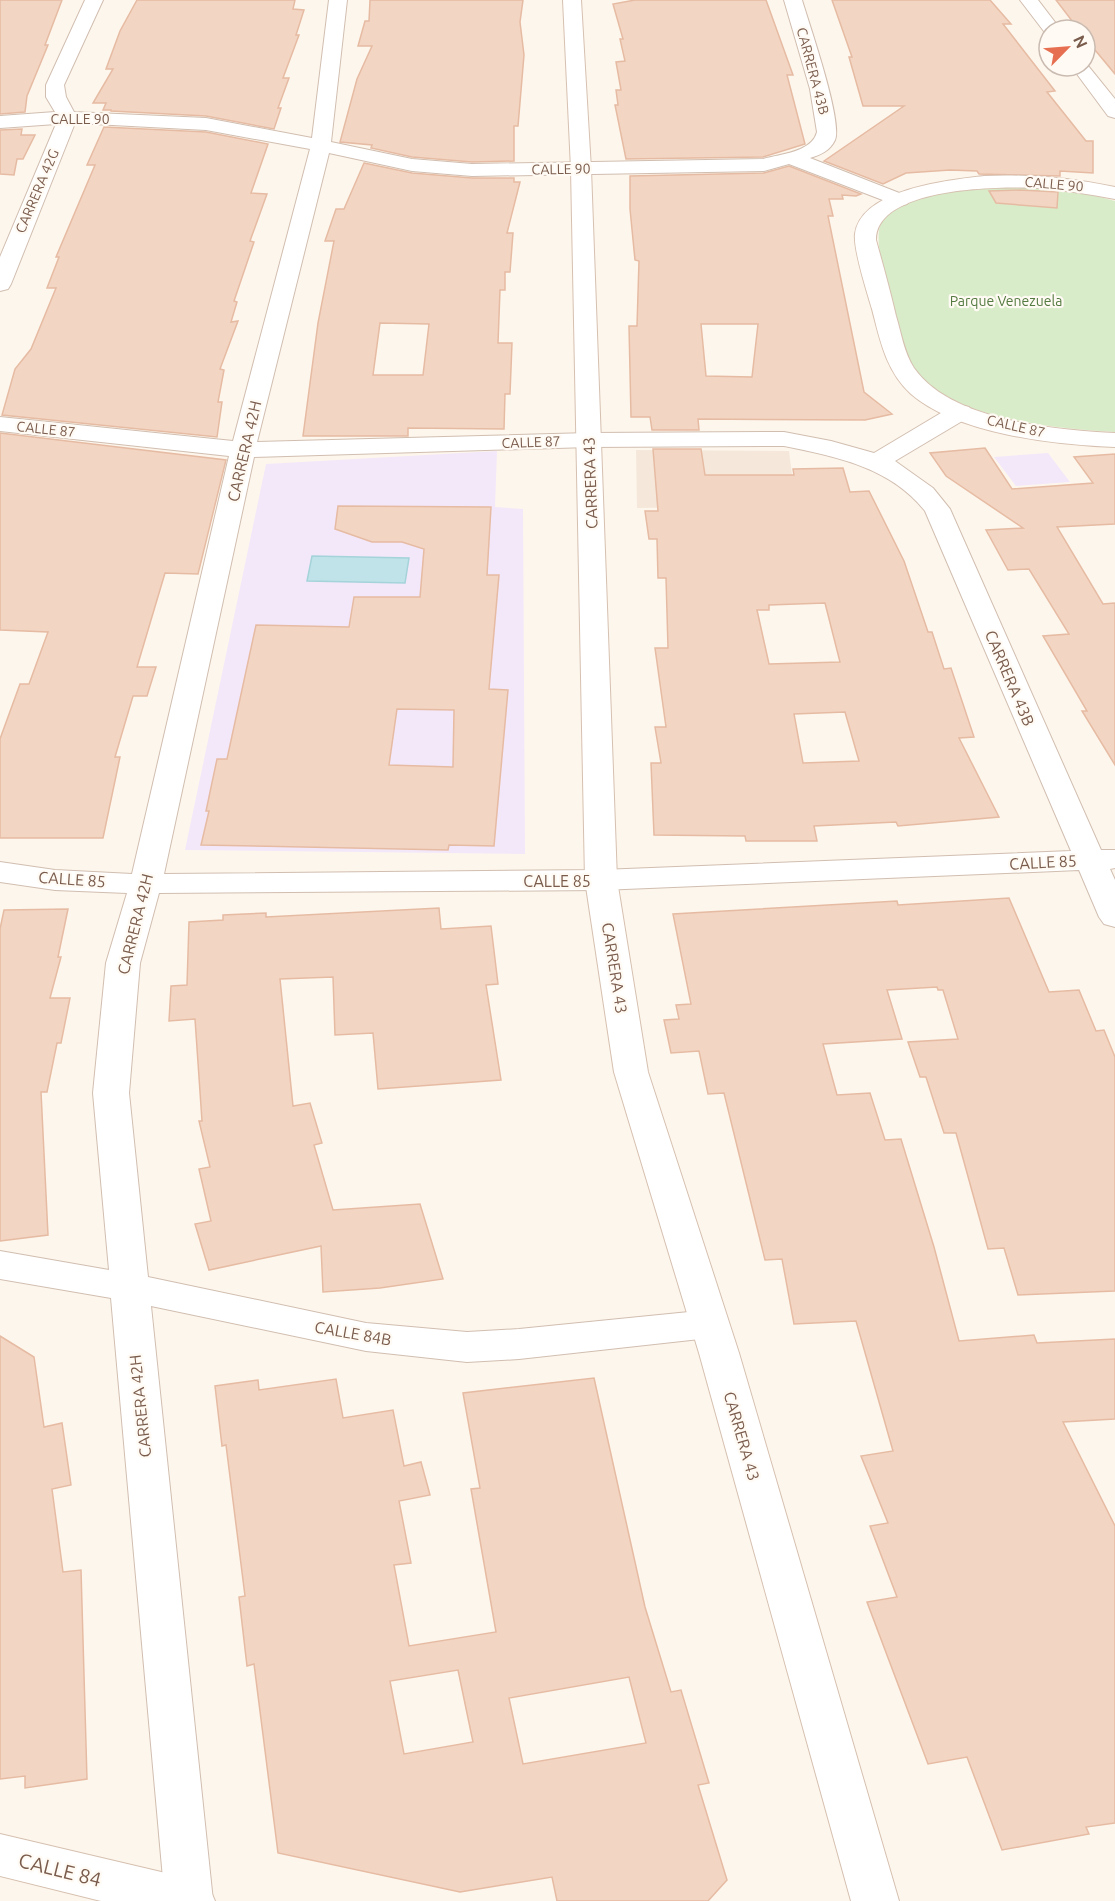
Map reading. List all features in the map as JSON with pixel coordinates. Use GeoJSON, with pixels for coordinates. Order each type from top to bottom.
{"type":"FeatureCollection","features":[{"type":"Feature","properties":{"kind":"street"},"geometry":{"type":"LineString","coordinates":[[68,117],[56,97],[55,85],[94,0]]}},
{"type":"Feature","properties":{"kind":"street","name":"CARRERA 42H"},"geometry":{"type":"LineString","coordinates":[[190,1901],[128,1287],[111,1094],[123,963],[146,884],[243,450],[321,145],[338,0]]}},
{"type":"Feature","properties":{"kind":"street","name":"CARRERA 43"},"geometry":{"type":"LineString","coordinates":[[572,0],[581,169],[601,880],[631,1072],[710,1324],[875,1901]]}},
{"type":"Feature","properties":{"kind":"street","name":"CARRERA 43B"},"geometry":{"type":"LineString","coordinates":[[791,158],[816,150],[825,140],[827,132],[819,89],[793,0]]}},
{"type":"Feature","properties":{"kind":"street"},"geometry":{"type":"LineString","coordinates":[[1029,0],[1043,18]]}},
{"type":"Feature","properties":{"kind":"street"},"geometry":{"type":"LineString","coordinates":[[1089,78],[1115,112]]}},
{"type":"Feature","properties":{"kind":"street","name":"CALLE 90"},"geometry":{"type":"LineString","coordinates":[[0,122],[68,117],[206,124],[321,145],[412,165],[472,170],[749,166],[791,158]]}},
{"type":"Feature","properties":{"kind":"street","name":"CARRERA 42G"},"geometry":{"type":"LineString","coordinates":[[0,284],[7,246],[68,117]]}},
{"type":"Feature","properties":{"kind":"street"},"geometry":{"type":"LineString","coordinates":[[791,158],[900,200]]}},
{"type":"Feature","properties":{"kind":"street","name":"CALLE 90"},"geometry":{"type":"LineString","coordinates":[[900,200],[944,187],[986,182],[1055,183],[1115,193]]}},
{"type":"Feature","properties":{"kind":"street"},"geometry":{"type":"LineString","coordinates":[[877,462],[960,412],[918,386],[905,373],[896,353],[865,240],[867,226],[874,216],[900,200]]}},
{"type":"Feature","properties":{"kind":"street","name":"CALLE 87"},"geometry":{"type":"LineString","coordinates":[[960,412],[1048,434],[1115,440]]}},
{"type":"Feature","properties":{"kind":"street","name":"CALLE 87"},"geometry":{"type":"LineString","coordinates":[[0,424],[243,450],[589,440],[784,439],[831,448],[877,462]]}},
{"type":"Feature","properties":{"kind":"street","name":"CARRERA 43B"},"geometry":{"type":"LineString","coordinates":[[877,462],[908,480],[924,493],[937,509],[1102,859],[1115,917]]}},
{"type":"Feature","properties":{"kind":"street","name":"CALLE 85"},"geometry":{"type":"LineString","coordinates":[[0,872],[55,880],[146,884],[601,880],[1102,859]]}},
{"type":"Feature","properties":{"kind":"street","name":"CALLE 84B"},"geometry":{"type":"LineString","coordinates":[[0,1264],[128,1287],[366,1336],[434,1345],[467,1347],[519,1344],[710,1324]]}},
{"type":"Feature","properties":{"kind":"street","name":"CALLE 84"},"geometry":{"type":"LineString","coordinates":[[0,1855],[190,1901]]}},
{"type":"Feature","properties":{"kind":"shaded area"},"geometry":{"type":"Polygon","coordinates":[[[636,450],[789,451],[796,506],[637,508],[636,450]]]}},
{"type":"Feature","properties":{"kind":"shaded area"},"geometry":{"type":"Polygon","coordinates":[[[497,451],[495,507],[523,509],[525,854],[185,850],[266,464],[497,451]]]}},
{"type":"Feature","properties":{"kind":"shaded area"},"geometry":{"type":"Polygon","coordinates":[[[1048,453],[1070,482],[1016,486],[994,457],[1048,453]]]}},
{"type":"Feature","properties":{"kind":"green space","name":"Parque Venezuela"},"geometry":{"type":"Polygon","coordinates":[[[1010,186],[1063,190],[1115,201],[1115,432],[1041,425],[964,405],[924,381],[917,374],[907,356],[882,266],[879,234],[880,226],[887,214],[900,205],[918,198],[959,190],[1010,186]]]}},
{"type":"Feature","properties":{"kind":"water"},"geometry":{"type":"Polygon","coordinates":[[[312,556],[409,558],[405,583],[307,581],[312,556]]]}},
{"type":"Feature","properties":{"kind":"building"},"geometry":{"type":"Polygon","coordinates":[[[0,0],[62,0],[45,45],[48,45],[27,96],[25,112],[0,114],[0,0]]]}},
{"type":"Feature","properties":{"kind":"building"},"geometry":{"type":"Polygon","coordinates":[[[137,0],[295,0],[293,9],[304,10],[296,35],[299,35],[283,78],[289,78],[278,108],[281,108],[274,129],[206,116],[103,110],[106,103],[93,103],[113,69],[106,69],[120,31],[137,0]]]}},
{"type":"Feature","properties":{"kind":"building"},"geometry":{"type":"Polygon","coordinates":[[[370,0],[523,0],[520,22],[524,55],[518,126],[514,126],[514,161],[472,162],[412,157],[371,148],[372,145],[340,142],[357,79],[372,46],[358,46],[365,21],[369,21],[370,0]]]}},
{"type":"Feature","properties":{"kind":"building"},"geometry":{"type":"Polygon","coordinates":[[[635,0],[766,0],[793,75],[787,75],[805,144],[763,157],[626,159],[615,105],[618,105],[616,90],[621,90],[616,62],[625,61],[620,39],[623,39],[613,4],[635,0]]]}},
{"type":"Feature","properties":{"kind":"building"},"geometry":{"type":"Polygon","coordinates":[[[832,0],[990,0],[1011,24],[1003,24],[1037,68],[1037,78],[1045,78],[1055,91],[1047,92],[1086,141],[1093,141],[1093,173],[1060,171],[1060,176],[979,174],[977,171],[950,170],[906,173],[883,184],[824,161],[904,106],[863,106],[849,57],[852,57],[832,0]]]}},
{"type":"Feature","properties":{"kind":"building"},"geometry":{"type":"Polygon","coordinates":[[[1056,0],[1115,0],[1115,74],[1097,52],[1097,18],[1070,18],[1056,0]]]}},
{"type":"Feature","properties":{"kind":"building"},"geometry":{"type":"Polygon","coordinates":[[[104,127],[206,132],[268,144],[251,193],[267,194],[250,241],[254,242],[234,301],[237,302],[231,322],[238,321],[220,369],[224,370],[218,402],[222,402],[217,437],[2,415],[15,369],[31,349],[56,288],[47,288],[59,257],[56,257],[95,165],[87,165],[104,127]]]}},
{"type":"Feature","properties":{"kind":"building"},"geometry":{"type":"Polygon","coordinates":[[[22,129],[21,135],[35,135],[23,159],[17,159],[14,175],[0,174],[0,130],[22,129]]]}},
{"type":"Feature","properties":{"kind":"building"},"geometry":{"type":"Polygon","coordinates":[[[364,163],[412,173],[472,178],[514,178],[514,182],[520,182],[507,233],[513,233],[510,272],[505,272],[505,290],[500,290],[498,343],[512,343],[510,394],[505,394],[504,429],[408,428],[408,436],[303,436],[318,323],[334,241],[325,241],[336,209],[344,209],[364,163]],[[380,323],[373,375],[423,375],[429,324],[380,323]]]}},
{"type":"Feature","properties":{"kind":"building"},"geometry":{"type":"Polygon","coordinates":[[[789,166],[861,194],[842,195],[843,199],[829,199],[833,216],[828,216],[864,392],[892,414],[865,420],[698,419],[699,430],[652,430],[650,417],[631,417],[629,326],[637,326],[639,261],[635,260],[630,209],[630,176],[764,173],[789,166]],[[701,324],[706,376],[752,377],[758,324],[701,324]]]}},
{"type":"Feature","properties":{"kind":"building"},"geometry":{"type":"Polygon","coordinates":[[[989,191],[1058,192],[1057,208],[996,203],[989,191]]]}},
{"type":"Feature","properties":{"kind":"building"},"geometry":{"type":"Polygon","coordinates":[[[0,433],[226,460],[198,574],[165,573],[137,667],[156,667],[147,696],[133,696],[115,757],[120,757],[103,838],[0,838],[0,739],[20,684],[29,684],[48,632],[0,630],[0,433]]]}},
{"type":"Feature","properties":{"kind":"building"},"geometry":{"type":"Polygon","coordinates":[[[985,448],[1012,489],[1093,483],[1074,457],[1115,454],[1115,524],[1057,527],[1103,604],[1115,603],[1115,765],[1082,711],[1087,711],[1043,636],[1069,634],[1029,569],[1008,570],[986,530],[1023,528],[946,476],[930,453],[985,448]]]}},
{"type":"Feature","properties":{"kind":"building"},"geometry":{"type":"Polygon","coordinates":[[[653,449],[701,449],[705,475],[794,475],[793,469],[843,468],[850,492],[869,491],[904,561],[928,632],[932,632],[944,669],[951,668],[974,737],[959,738],[999,817],[898,826],[896,822],[814,826],[817,841],[746,841],[745,836],[654,835],[651,763],[661,763],[655,727],[666,727],[655,648],[668,648],[666,578],[658,578],[657,539],[649,539],[645,511],[658,511],[653,449]],[[825,603],[769,605],[769,610],[757,610],[769,664],[840,662],[825,603]],[[845,712],[794,714],[803,763],[859,761],[845,712]]]}},
{"type":"Feature","properties":{"kind":"building"},"geometry":{"type":"Polygon","coordinates":[[[338,506],[491,507],[487,575],[499,575],[489,689],[508,690],[494,846],[449,845],[448,850],[201,845],[217,759],[227,759],[256,625],[349,627],[354,597],[420,597],[424,549],[402,542],[372,542],[335,529],[338,506]],[[397,709],[389,765],[453,767],[454,710],[397,709]]]}},
{"type":"Feature","properties":{"kind":"building"},"geometry":{"type":"Polygon","coordinates":[[[1009,898],[1049,992],[1079,990],[1096,1031],[1104,1030],[1115,1057],[1115,1291],[1018,1295],[1004,1248],[988,1249],[956,1133],[944,1133],[926,1077],[920,1077],[908,1042],[958,1039],[943,990],[938,990],[937,987],[887,990],[902,1039],[823,1044],[837,1095],[870,1093],[885,1140],[901,1139],[934,1247],[959,1341],[1034,1335],[1037,1343],[1115,1339],[1115,1419],[1063,1422],[1115,1526],[1115,1823],[1086,1827],[1089,1834],[1002,1850],[967,1757],[928,1764],[867,1602],[897,1597],[870,1526],[888,1523],[861,1456],[893,1451],[856,1321],[794,1324],[782,1259],[765,1260],[724,1093],[708,1094],[699,1051],[671,1053],[664,1020],[679,1019],[676,1005],[691,1004],[673,914],[897,901],[898,905],[1009,898]]]}},
{"type":"Feature","properties":{"kind":"building"},"geometry":{"type":"Polygon","coordinates":[[[439,908],[441,929],[491,926],[498,984],[486,985],[501,1080],[378,1089],[373,1033],[335,1035],[333,977],[280,979],[293,1106],[310,1103],[322,1143],[314,1145],[333,1210],[420,1204],[443,1279],[380,1288],[323,1292],[321,1246],[209,1270],[195,1224],[211,1221],[199,1169],[210,1167],[199,1121],[202,1121],[195,1019],[169,1021],[171,986],[187,985],[189,922],[223,920],[223,915],[266,913],[266,917],[439,908]]]}},
{"type":"Feature","properties":{"kind":"building"},"geometry":{"type":"Polygon","coordinates":[[[68,909],[58,957],[61,957],[50,998],[70,998],[61,1043],[57,1043],[47,1092],[41,1092],[48,1235],[0,1241],[0,929],[4,910],[68,909]]]}},
{"type":"Feature","properties":{"kind":"building"},"geometry":{"type":"Polygon","coordinates":[[[0,1336],[34,1357],[44,1427],[62,1423],[71,1485],[52,1489],[63,1572],[81,1570],[87,1779],[25,1788],[25,1776],[0,1779],[0,1336]]]}},
{"type":"Feature","properties":{"kind":"building"},"geometry":{"type":"Polygon","coordinates":[[[594,1378],[645,1607],[671,1692],[681,1690],[709,1783],[698,1785],[727,1880],[708,1901],[557,1901],[552,1877],[460,1892],[278,1853],[254,1664],[247,1666],[239,1597],[245,1596],[226,1445],[222,1446],[215,1386],[258,1380],[259,1390],[336,1379],[343,1418],[393,1410],[404,1466],[421,1462],[430,1495],[399,1501],[411,1563],[394,1565],[409,1646],[496,1632],[471,1489],[480,1488],[463,1393],[594,1378]],[[458,1670],[390,1681],[404,1754],[473,1742],[458,1670]],[[629,1677],[509,1698],[523,1764],[646,1743],[629,1677]]]}}]}
